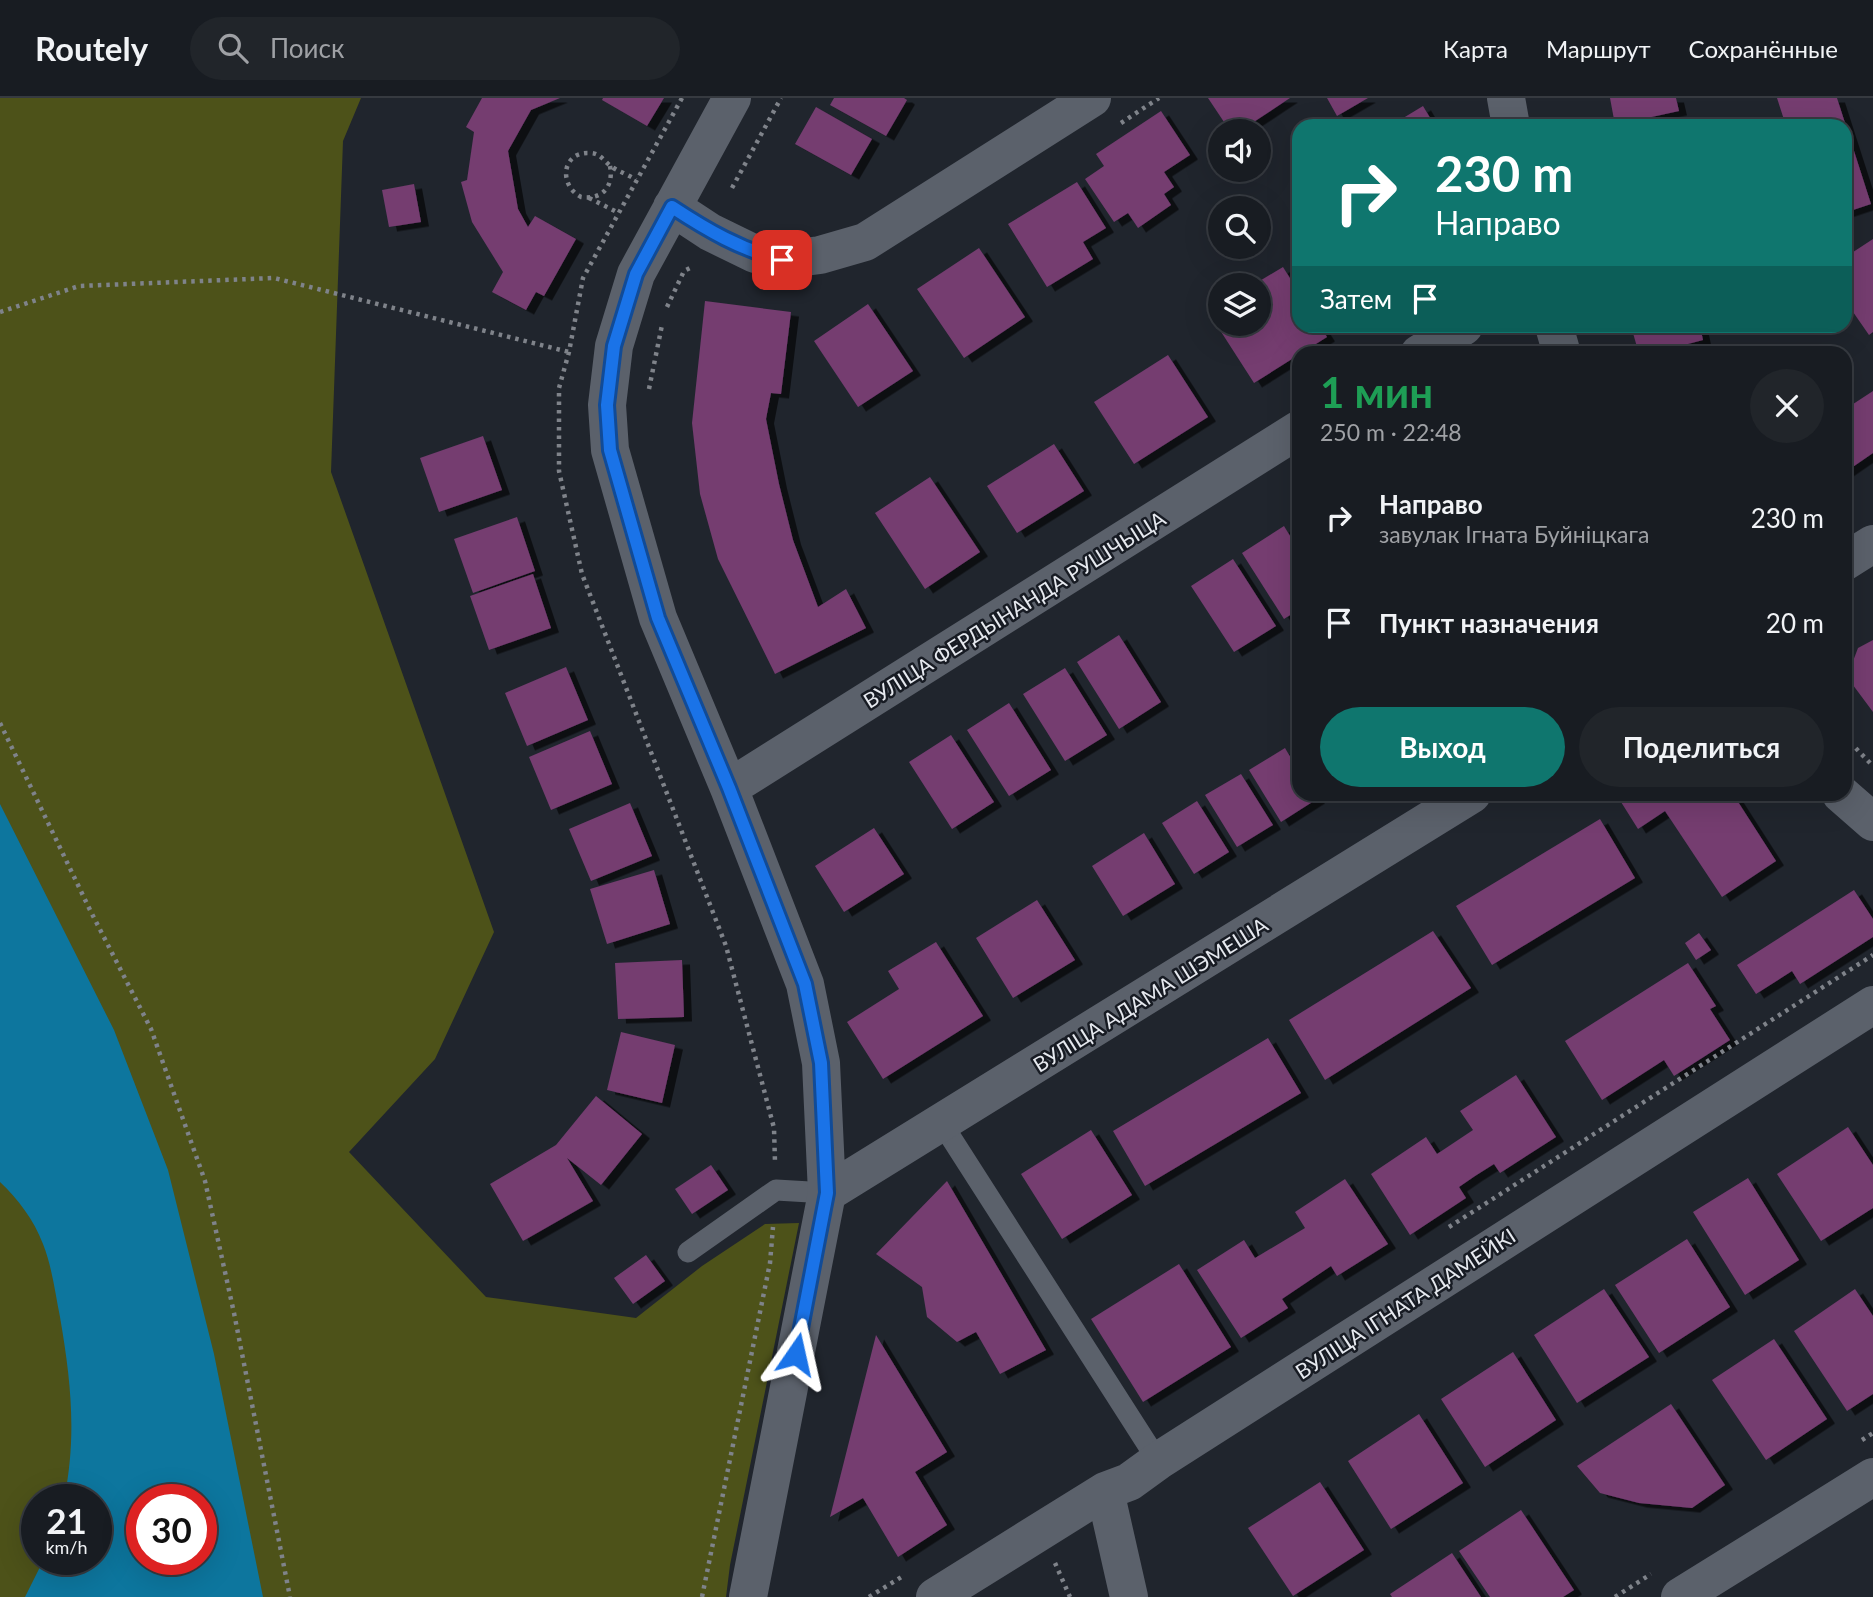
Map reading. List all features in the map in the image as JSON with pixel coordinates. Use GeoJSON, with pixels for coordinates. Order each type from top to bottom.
{"type":"FeatureCollection","features":[{"type":"Feature","properties":{"kind":"street"},"geometry":{"type":"LineString","coordinates":[[732,98],[636,274],[614,346],[607,405],[610,450],[658,618],[729,788],[805,984],[821,1063],[827,1193],[748,1597]]}},
{"type":"Feature","properties":{"kind":"street"},"geometry":{"type":"LineString","coordinates":[[1506,98],[1510,119]]}},
{"type":"Feature","properties":{"kind":"street"},"geometry":{"type":"LineString","coordinates":[[672,207],[710,232],[755,254],[782,260],[820,255],[865,242],[1102,113]]}},
{"type":"Feature","properties":{"kind":"street"},"geometry":{"type":"LineString","coordinates":[[1432,346],[1453,333]]}},
{"type":"Feature","properties":{"kind":"street","name":"ВУЛІЦА ФЕРДЫНАНДА РУШЧЫЦА"},"geometry":{"type":"LineString","coordinates":[[729,788],[1292,434]]}},
{"type":"Feature","properties":{"kind":"street"},"geometry":{"type":"LineString","coordinates":[[1852,557],[1873,544]]}},
{"type":"Feature","properties":{"kind":"street","name":"ВУЛІЦА АДАМА ШЭМЕША"},"geometry":{"type":"LineString","coordinates":[[827,1193],[1461,801]]}},
{"type":"Feature","properties":{"kind":"street"},"geometry":{"type":"LineString","coordinates":[[1849,801],[1873,822]]}},
{"type":"Feature","properties":{"kind":"street","name":"ВУЛІЦА ІГНАТА ДАМЕЙКІ"},"geometry":{"type":"LineString","coordinates":[[935,1597],[1105,1492],[1129,1482],[1873,1005]]}},
{"type":"Feature","properties":{"kind":"street"},"geometry":{"type":"LineString","coordinates":[[1681,1597],[1873,1477]]}},
{"type":"Feature","properties":{"kind":"street"},"geometry":{"type":"LineString","coordinates":[[1105,1492],[1129,1597]]}},
{"type":"Feature","properties":{"kind":"lane"},"geometry":{"type":"LineString","coordinates":[[941,1122],[1158,1461]]}},
{"type":"Feature","properties":{"kind":"lane"},"geometry":{"type":"LineString","coordinates":[[688,1252],[776,1190],[827,1193]]}},
{"type":"Feature","properties":{"kind":"path"},"geometry":{"type":"LineString","coordinates":[[682,98],[583,278],[559,388],[559,471],[582,574],[726,946],[774,1129],[776,1190],[770,1263],[702,1597]]}},
{"type":"Feature","properties":{"kind":"path"},"geometry":{"type":"LineString","coordinates":[[732,188],[781,98]]}},
{"type":"Feature","properties":{"kind":"path"},"geometry":{"type":"LineString","coordinates":[[1102,113],[1159,98]]}},
{"type":"Feature","properties":{"kind":"path"},"geometry":{"type":"LineString","coordinates":[[610,166],[611,180],[608,187],[597,197],[581,197],[569,187],[565,172],[568,164],[579,155],[593,153],[600,155],[610,166],[637,180]]}},
{"type":"Feature","properties":{"kind":"path"},"geometry":{"type":"LineString","coordinates":[[589,198],[619,213]]}},
{"type":"Feature","properties":{"kind":"path"},"geometry":{"type":"LineString","coordinates":[[648,394],[665,312],[684,271],[699,264]]}},
{"type":"Feature","properties":{"kind":"path"},"geometry":{"type":"LineString","coordinates":[[0,312],[79,286],[274,278],[569,352]]}},
{"type":"Feature","properties":{"kind":"path"},"geometry":{"type":"LineString","coordinates":[[0,723],[151,1029],[205,1181],[290,1597]]}},
{"type":"Feature","properties":{"kind":"path"},"geometry":{"type":"LineString","coordinates":[[1852,744],[1873,766]]}},
{"type":"Feature","properties":{"kind":"path"},"geometry":{"type":"LineString","coordinates":[[1441,1233],[1873,955]]}},
{"type":"Feature","properties":{"kind":"path"},"geometry":{"type":"LineString","coordinates":[[1051,1554],[1070,1597]]}},
{"type":"Feature","properties":{"kind":"green space"},"geometry":{"type":"Polygon","coordinates":[[[0,98],[361,98],[343,141],[331,472],[494,932],[435,1059],[349,1152],[486,1297],[636,1318],[702,1266],[765,1224],[799,1223],[730,1565],[726,1597],[0,1597],[0,98]]]}},
{"type":"Feature","properties":{"kind":"water"},"geometry":{"type":"Polygon","coordinates":[[[0,804],[114,1030],[168,1170],[214,1354],[263,1597],[25,1597],[36,1575],[112,1575],[112,1484],[67,1484],[71,1408],[60,1317],[46,1253],[35,1227],[19,1203],[0,1182],[0,804]]]}},
{"type":"Feature","properties":{"kind":"building"},"geometry":{"type":"Polygon","coordinates":[[[482,98],[560,98],[531,110],[508,151],[518,209],[528,227],[535,216],[576,239],[544,296],[536,292],[526,310],[492,292],[503,272],[472,222],[461,182],[467,180],[474,132],[466,127],[482,98]]]}},
{"type":"Feature","properties":{"kind":"building"},"geometry":{"type":"Polygon","coordinates":[[[664,98],[647,126],[602,100],[664,98]]]}},
{"type":"Feature","properties":{"kind":"building"},"geometry":{"type":"Polygon","coordinates":[[[834,98],[907,100],[886,136],[830,105],[834,98]]]}},
{"type":"Feature","properties":{"kind":"building"},"geometry":{"type":"Polygon","coordinates":[[[1208,98],[1290,98],[1258,119],[1222,119],[1208,98]]]}},
{"type":"Feature","properties":{"kind":"building"},"geometry":{"type":"Polygon","coordinates":[[[1327,98],[1368,98],[1337,116],[1327,98]]]}},
{"type":"Feature","properties":{"kind":"building"},"geometry":{"type":"Polygon","coordinates":[[[1610,98],[1676,98],[1679,111],[1642,119],[1614,119],[1610,98]]]}},
{"type":"Feature","properties":{"kind":"building"},"geometry":{"type":"Polygon","coordinates":[[[1777,98],[1837,98],[1844,119],[1784,119],[1777,98]]]}},
{"type":"Feature","properties":{"kind":"building"},"geometry":{"type":"Polygon","coordinates":[[[1423,106],[1431,119],[1402,119],[1423,106]]]}},
{"type":"Feature","properties":{"kind":"building"},"geometry":{"type":"Polygon","coordinates":[[[816,107],[872,139],[851,175],[795,144],[816,107]]]}},
{"type":"Feature","properties":{"kind":"building"},"geometry":{"type":"Polygon","coordinates":[[[1161,111],[1190,155],[1164,172],[1174,187],[1164,194],[1171,205],[1138,228],[1128,213],[1114,222],[1085,179],[1104,166],[1096,154],[1161,111]]]}},
{"type":"Feature","properties":{"kind":"building"},"geometry":{"type":"Polygon","coordinates":[[[1852,145],[1871,204],[1852,210],[1852,145]]]}},
{"type":"Feature","properties":{"kind":"building"},"geometry":{"type":"Polygon","coordinates":[[[1077,182],[1106,228],[1083,242],[1093,259],[1047,287],[1008,224],[1077,182]]]}},
{"type":"Feature","properties":{"kind":"building"},"geometry":{"type":"Polygon","coordinates":[[[414,184],[421,222],[389,227],[382,190],[414,184]]]}},
{"type":"Feature","properties":{"kind":"building"},"geometry":{"type":"Polygon","coordinates":[[[1873,239],[1873,332],[1869,335],[1852,311],[1852,253],[1873,239]]]}},
{"type":"Feature","properties":{"kind":"building"},"geometry":{"type":"Polygon","coordinates":[[[979,248],[1025,317],[964,358],[917,289],[979,248]]]}},
{"type":"Feature","properties":{"kind":"building"},"geometry":{"type":"Polygon","coordinates":[[[1283,267],[1292,281],[1292,333],[1324,333],[1327,337],[1313,346],[1292,346],[1292,359],[1254,383],[1224,336],[1271,336],[1271,274],[1283,267]]]}},
{"type":"Feature","properties":{"kind":"building"},"geometry":{"type":"Polygon","coordinates":[[[705,301],[791,312],[781,394],[771,393],[766,419],[779,484],[793,540],[818,607],[846,589],[866,628],[775,674],[718,559],[700,494],[692,423],[705,301]]]}},
{"type":"Feature","properties":{"kind":"building"},"geometry":{"type":"Polygon","coordinates":[[[868,304],[913,371],[858,407],[814,341],[868,304]]]}},
{"type":"Feature","properties":{"kind":"building"},"geometry":{"type":"Polygon","coordinates":[[[1633,333],[1702,333],[1703,340],[1680,346],[1637,346],[1633,333]]]}},
{"type":"Feature","properties":{"kind":"building"},"geometry":{"type":"Polygon","coordinates":[[[1168,355],[1208,417],[1134,464],[1094,402],[1168,355]]]}},
{"type":"Feature","properties":{"kind":"building"},"geometry":{"type":"Polygon","coordinates":[[[1873,391],[1873,453],[1852,467],[1852,405],[1873,391]]]}},
{"type":"Feature","properties":{"kind":"building"},"geometry":{"type":"Polygon","coordinates":[[[483,436],[502,490],[439,512],[420,458],[483,436]]]}},
{"type":"Feature","properties":{"kind":"building"},"geometry":{"type":"Polygon","coordinates":[[[1054,444],[1084,491],[1017,533],[987,486],[1054,444]]]}},
{"type":"Feature","properties":{"kind":"building"},"geometry":{"type":"Polygon","coordinates":[[[930,477],[980,552],[925,589],[875,513],[930,477]]]}},
{"type":"Feature","properties":{"kind":"building"},"geometry":{"type":"Polygon","coordinates":[[[517,517],[535,571],[473,593],[454,539],[517,517]]]}},
{"type":"Feature","properties":{"kind":"building"},"geometry":{"type":"Polygon","coordinates":[[[1284,526],[1292,539],[1292,614],[1284,619],[1242,553],[1284,526]]]}},
{"type":"Feature","properties":{"kind":"building"},"geometry":{"type":"Polygon","coordinates":[[[1233,559],[1276,626],[1234,652],[1191,586],[1233,559]]]}},
{"type":"Feature","properties":{"kind":"building"},"geometry":{"type":"Polygon","coordinates":[[[533,574],[551,628],[489,650],[470,596],[533,574]]]}},
{"type":"Feature","properties":{"kind":"building"},"geometry":{"type":"Polygon","coordinates":[[[1119,635],[1161,702],[1119,729],[1077,662],[1119,635]]]}},
{"type":"Feature","properties":{"kind":"building"},"geometry":{"type":"Polygon","coordinates":[[[1873,640],[1873,712],[1852,684],[1852,664],[1858,648],[1873,640]]]}},
{"type":"Feature","properties":{"kind":"building"},"geometry":{"type":"Polygon","coordinates":[[[566,667],[588,720],[527,746],[505,693],[566,667]]]}},
{"type":"Feature","properties":{"kind":"building"},"geometry":{"type":"Polygon","coordinates":[[[1065,668],[1107,735],[1065,761],[1023,694],[1065,668]]]}},
{"type":"Feature","properties":{"kind":"building"},"geometry":{"type":"Polygon","coordinates":[[[1009,703],[1051,770],[1009,796],[967,730],[1009,703]]]}},
{"type":"Feature","properties":{"kind":"building"},"geometry":{"type":"Polygon","coordinates":[[[590,731],[612,784],[551,810],[529,757],[590,731]]]}},
{"type":"Feature","properties":{"kind":"building"},"geometry":{"type":"Polygon","coordinates":[[[951,735],[994,802],[952,829],[909,762],[951,735]]]}},
{"type":"Feature","properties":{"kind":"building"},"geometry":{"type":"Polygon","coordinates":[[[1285,748],[1292,760],[1292,801],[1314,801],[1281,822],[1249,770],[1285,748]]]}},
{"type":"Feature","properties":{"kind":"building"},"geometry":{"type":"Polygon","coordinates":[[[1241,774],[1273,825],[1237,847],[1205,795],[1241,774]]]}},
{"type":"Feature","properties":{"kind":"building"},"geometry":{"type":"Polygon","coordinates":[[[1197,801],[1229,852],[1194,874],[1162,823],[1197,801]]]}},
{"type":"Feature","properties":{"kind":"building"},"geometry":{"type":"Polygon","coordinates":[[[1620,801],[1737,801],[1776,861],[1722,897],[1665,811],[1638,829],[1620,801]]]}},
{"type":"Feature","properties":{"kind":"building"},"geometry":{"type":"Polygon","coordinates":[[[630,803],[652,856],[591,881],[569,829],[630,803]]]}},
{"type":"Feature","properties":{"kind":"building"},"geometry":{"type":"Polygon","coordinates":[[[1600,819],[1635,878],[1492,965],[1456,906],[1600,819]]]}},
{"type":"Feature","properties":{"kind":"building"},"geometry":{"type":"Polygon","coordinates":[[[874,828],[904,874],[844,912],[815,866],[874,828]]]}},
{"type":"Feature","properties":{"kind":"building"},"geometry":{"type":"Polygon","coordinates":[[[1144,833],[1175,884],[1123,916],[1092,866],[1144,833]]]}},
{"type":"Feature","properties":{"kind":"building"},"geometry":{"type":"Polygon","coordinates":[[[654,870],[670,924],[607,944],[590,889],[654,870]]]}},
{"type":"Feature","properties":{"kind":"building"},"geometry":{"type":"Polygon","coordinates":[[[1854,890],[1873,919],[1873,937],[1800,984],[1792,971],[1756,994],[1737,965],[1854,890]]]}},
{"type":"Feature","properties":{"kind":"building"},"geometry":{"type":"Polygon","coordinates":[[[1037,900],[1075,960],[1013,998],[976,938],[1037,900]]]}},
{"type":"Feature","properties":{"kind":"building"},"geometry":{"type":"Polygon","coordinates":[[[1433,931],[1471,988],[1325,1080],[1289,1020],[1433,931]]]}},
{"type":"Feature","properties":{"kind":"building"},"geometry":{"type":"Polygon","coordinates":[[[1699,933],[1711,950],[1696,960],[1685,943],[1699,933]]]}},
{"type":"Feature","properties":{"kind":"building"},"geometry":{"type":"Polygon","coordinates":[[[936,942],[983,1016],[883,1079],[847,1022],[899,989],[888,971],[936,942]]]}},
{"type":"Feature","properties":{"kind":"building"},"geometry":{"type":"Polygon","coordinates":[[[682,960],[684,1017],[618,1019],[615,963],[682,960]]]}},
{"type":"Feature","properties":{"kind":"building"},"geometry":{"type":"Polygon","coordinates":[[[1688,963],[1716,1006],[1710,1009],[1730,1040],[1674,1076],[1664,1060],[1602,1100],[1565,1041],[1688,963]]]}},
{"type":"Feature","properties":{"kind":"building"},"geometry":{"type":"Polygon","coordinates":[[[621,1032],[675,1045],[662,1103],[607,1090],[621,1032]]]}},
{"type":"Feature","properties":{"kind":"building"},"geometry":{"type":"Polygon","coordinates":[[[1268,1038],[1301,1093],[1145,1186],[1113,1131],[1268,1038]]]}},
{"type":"Feature","properties":{"kind":"building"},"geometry":{"type":"Polygon","coordinates":[[[1516,1075],[1556,1137],[1500,1173],[1494,1164],[1475,1176],[1459,1187],[1466,1198],[1410,1235],[1371,1174],[1426,1137],[1437,1154],[1473,1130],[1460,1111],[1516,1075]]]}},
{"type":"Feature","properties":{"kind":"building"},"geometry":{"type":"Polygon","coordinates":[[[596,1096],[642,1134],[601,1185],[567,1158],[593,1201],[523,1241],[490,1184],[556,1145],[596,1096]]]}},
{"type":"Feature","properties":{"kind":"building"},"geometry":{"type":"Polygon","coordinates":[[[1848,1127],[1873,1165],[1873,1208],[1821,1241],[1777,1174],[1848,1127]]]}},
{"type":"Feature","properties":{"kind":"building"},"geometry":{"type":"Polygon","coordinates":[[[1091,1130],[1132,1195],[1062,1239],[1021,1174],[1091,1130]]]}},
{"type":"Feature","properties":{"kind":"building"},"geometry":{"type":"Polygon","coordinates":[[[711,1165],[728,1190],[692,1214],[675,1189],[711,1165]]]}},
{"type":"Feature","properties":{"kind":"building"},"geometry":{"type":"Polygon","coordinates":[[[1748,1178],[1799,1260],[1745,1295],[1693,1212],[1748,1178]]]}},
{"type":"Feature","properties":{"kind":"building"},"geometry":{"type":"Polygon","coordinates":[[[1345,1179],[1388,1244],[1337,1276],[1331,1266],[1282,1299],[1288,1308],[1241,1338],[1197,1270],[1244,1240],[1255,1258],[1305,1228],[1295,1212],[1345,1179]]]}},
{"type":"Feature","properties":{"kind":"building"},"geometry":{"type":"Polygon","coordinates":[[[947,1181],[1046,1350],[1000,1374],[976,1332],[957,1342],[927,1317],[922,1287],[876,1254],[947,1181]]]}},
{"type":"Feature","properties":{"kind":"building"},"geometry":{"type":"Polygon","coordinates":[[[1687,1239],[1730,1307],[1659,1353],[1615,1285],[1687,1239]]]}},
{"type":"Feature","properties":{"kind":"building"},"geometry":{"type":"Polygon","coordinates":[[[646,1255],[665,1281],[633,1304],[614,1278],[646,1255]]]}},
{"type":"Feature","properties":{"kind":"building"},"geometry":{"type":"Polygon","coordinates":[[[1179,1264],[1231,1347],[1143,1402],[1091,1319],[1179,1264]]]}},
{"type":"Feature","properties":{"kind":"building"},"geometry":{"type":"Polygon","coordinates":[[[1604,1289],[1649,1357],[1577,1403],[1534,1335],[1604,1289]]]}},
{"type":"Feature","properties":{"kind":"building"},"geometry":{"type":"Polygon","coordinates":[[[1855,1289],[1873,1316],[1873,1394],[1847,1411],[1794,1331],[1855,1289]]]}},
{"type":"Feature","properties":{"kind":"building"},"geometry":{"type":"Polygon","coordinates":[[[876,1335],[947,1452],[915,1472],[947,1525],[898,1557],[863,1498],[830,1517],[876,1335]]]}},
{"type":"Feature","properties":{"kind":"building"},"geometry":{"type":"Polygon","coordinates":[[[1774,1339],[1827,1419],[1766,1460],[1712,1380],[1774,1339]]]}},
{"type":"Feature","properties":{"kind":"building"},"geometry":{"type":"Polygon","coordinates":[[[1513,1352],[1556,1420],[1485,1467],[1441,1399],[1513,1352]]]}},
{"type":"Feature","properties":{"kind":"building"},"geometry":{"type":"Polygon","coordinates":[[[1671,1404],[1725,1485],[1692,1508],[1639,1503],[1600,1493],[1577,1466],[1671,1404]]]}},
{"type":"Feature","properties":{"kind":"building"},"geometry":{"type":"Polygon","coordinates":[[[1419,1414],[1463,1483],[1391,1529],[1348,1461],[1419,1414]]]}},
{"type":"Feature","properties":{"kind":"building"},"geometry":{"type":"Polygon","coordinates":[[[1320,1482],[1364,1550],[1293,1596],[1248,1528],[1320,1482]]]}},
{"type":"Feature","properties":{"kind":"building"},"geometry":{"type":"Polygon","coordinates":[[[1521,1510],[1574,1590],[1563,1597],[1490,1597],[1459,1551],[1521,1510]]]}},
{"type":"Feature","properties":{"kind":"building"},"geometry":{"type":"Polygon","coordinates":[[[1452,1553],[1481,1597],[1392,1597],[1390,1594],[1452,1553]]]}},
{"type":"Feature","properties":{"kind":"route"},"geometry":{"type":"LineString","coordinates":[[782,260],[755,254],[710,232],[672,207],[636,274],[614,346],[607,405],[610,450],[658,618],[729,788],[805,984],[821,1063],[827,1193],[796,1354]]}}]}
